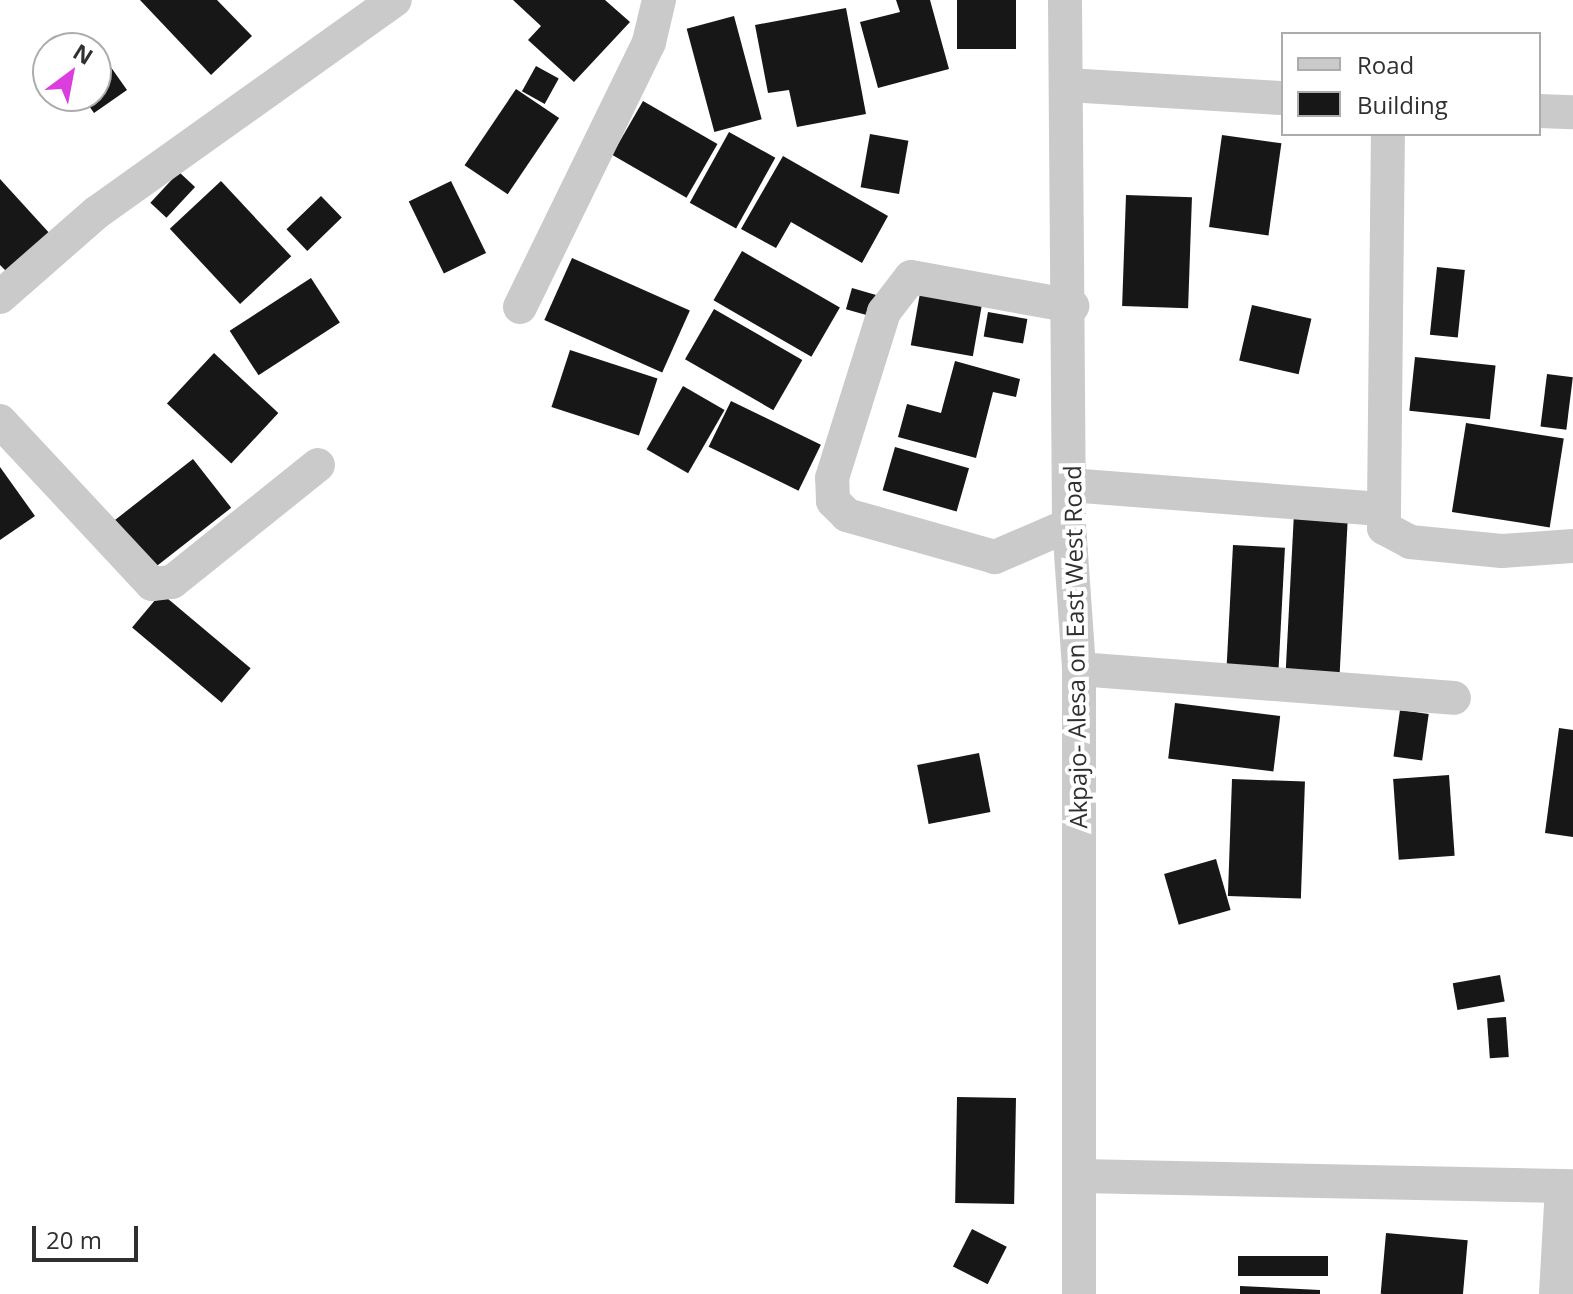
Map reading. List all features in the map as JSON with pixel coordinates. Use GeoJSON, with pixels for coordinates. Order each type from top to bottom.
{"type":"FeatureCollection","features":[{"type":"Feature","properties":{"kind":"street"},"geometry":{"type":"LineString","coordinates":[[0,297],[96,213],[395,0]]}},
{"type":"Feature","properties":{"kind":"street"},"geometry":{"type":"LineString","coordinates":[[520,307],[649,42],[659,0]]}},
{"type":"Feature","properties":{"kind":"street","name":"Akpajo- Alesa on East West Road"},"geometry":{"type":"LineString","coordinates":[[1065,0],[1072,306],[1069,525],[1079,669],[1079,1294]]}},
{"type":"Feature","properties":{"kind":"street"},"geometry":{"type":"LineString","coordinates":[[1068,85],[1281,98]]}},
{"type":"Feature","properties":{"kind":"street"},"geometry":{"type":"LineString","coordinates":[[1541,111],[1573,112]]}},
{"type":"Feature","properties":{"kind":"street"},"geometry":{"type":"LineString","coordinates":[[1388,136],[1384,528],[1410,542],[1502,551],[1573,546]]}},
{"type":"Feature","properties":{"kind":"street"},"geometry":{"type":"LineString","coordinates":[[1069,525],[995,557],[847,515],[833,501],[832,478],[884,312],[911,277],[1072,306]]}},
{"type":"Feature","properties":{"kind":"street"},"geometry":{"type":"LineString","coordinates":[[0,421],[152,584],[172,582],[318,465]]}},
{"type":"Feature","properties":{"kind":"street"},"geometry":{"type":"LineString","coordinates":[[1069,485],[1384,509]]}},
{"type":"Feature","properties":{"kind":"street"},"geometry":{"type":"LineString","coordinates":[[1079,669],[1454,698]]}},
{"type":"Feature","properties":{"kind":"street"},"geometry":{"type":"LineString","coordinates":[[1080,1176],[1568,1186],[1556,1294]]}},
{"type":"Feature","properties":{"kind":"building"},"geometry":{"type":"Polygon","coordinates":[[[140,0],[217,0],[252,36],[211,75],[140,0]]]}},
{"type":"Feature","properties":{"kind":"building"},"geometry":{"type":"Polygon","coordinates":[[[513,0],[605,0],[630,22],[574,82],[528,40],[541,26],[513,0]]]}},
{"type":"Feature","properties":{"kind":"building"},"geometry":{"type":"Polygon","coordinates":[[[896,0],[930,0],[949,69],[878,88],[860,22],[900,12],[896,0]]]}},
{"type":"Feature","properties":{"kind":"building"},"geometry":{"type":"Polygon","coordinates":[[[957,0],[1016,0],[1016,49],[957,49],[957,0]]]}},
{"type":"Feature","properties":{"kind":"building"},"geometry":{"type":"Polygon","coordinates":[[[846,8],[866,114],[797,127],[789,90],[768,93],[755,25],[846,8]]]}},
{"type":"Feature","properties":{"kind":"building"},"geometry":{"type":"Polygon","coordinates":[[[734,16],[762,119],[714,132],[687,29],[734,16]]]}},
{"type":"Feature","properties":{"kind":"building"},"geometry":{"type":"Polygon","coordinates":[[[536,66],[559,79],[545,104],[522,91],[536,66]]]}},
{"type":"Feature","properties":{"kind":"building"},"geometry":{"type":"Polygon","coordinates":[[[112,69],[127,90],[112,100],[112,69]]]}},
{"type":"Feature","properties":{"kind":"building"},"geometry":{"type":"Polygon","coordinates":[[[516,89],[559,118],[508,194],[465,165],[516,89]]]}},
{"type":"Feature","properties":{"kind":"building"},"geometry":{"type":"Polygon","coordinates":[[[643,101],[717,144],[686,198],[612,155],[643,101]]]}},
{"type":"Feature","properties":{"kind":"building"},"geometry":{"type":"Polygon","coordinates":[[[729,132],[775,158],[736,229],[690,203],[729,132]]]}},
{"type":"Feature","properties":{"kind":"building"},"geometry":{"type":"Polygon","coordinates":[[[870,134],[908,141],[899,194],[861,187],[870,134]]]}},
{"type":"Feature","properties":{"kind":"building"},"geometry":{"type":"Polygon","coordinates":[[[1222,135],[1281,143],[1268,235],[1209,227],[1222,135]]]}},
{"type":"Feature","properties":{"kind":"building"},"geometry":{"type":"Polygon","coordinates":[[[783,156],[888,216],[862,263],[791,222],[776,248],[741,229],[783,156]]]}},
{"type":"Feature","properties":{"kind":"building"},"geometry":{"type":"Polygon","coordinates":[[[179,172],[195,187],[166,218],[150,203],[179,172]]]}},
{"type":"Feature","properties":{"kind":"building"},"geometry":{"type":"Polygon","coordinates":[[[0,179],[52,236],[10,275],[0,265],[0,179]]]}},
{"type":"Feature","properties":{"kind":"building"},"geometry":{"type":"Polygon","coordinates":[[[221,181],[291,256],[240,304],[170,229],[221,181]]]}},
{"type":"Feature","properties":{"kind":"building"},"geometry":{"type":"Polygon","coordinates":[[[451,181],[486,253],[444,274],[409,202],[451,181]]]}},
{"type":"Feature","properties":{"kind":"building"},"geometry":{"type":"Polygon","coordinates":[[[1126,195],[1192,197],[1188,308],[1122,306],[1126,195]]]}},
{"type":"Feature","properties":{"kind":"building"},"geometry":{"type":"Polygon","coordinates":[[[321,196],[342,218],[307,251],[286,229],[321,196]]]}},
{"type":"Feature","properties":{"kind":"building"},"geometry":{"type":"Polygon","coordinates":[[[742,251],[840,307],[811,357],[714,300],[742,251]]]}},
{"type":"Feature","properties":{"kind":"building"},"geometry":{"type":"Polygon","coordinates":[[[572,258],[690,310],[662,373],[544,320],[572,258]]]}},
{"type":"Feature","properties":{"kind":"building"},"geometry":{"type":"Polygon","coordinates":[[[1437,267],[1465,270],[1458,338],[1430,335],[1437,267]]]}},
{"type":"Feature","properties":{"kind":"building"},"geometry":{"type":"Polygon","coordinates":[[[311,278],[340,322],[259,375],[230,331],[311,278]]]}},
{"type":"Feature","properties":{"kind":"building"},"geometry":{"type":"Polygon","coordinates":[[[852,288],[876,295],[870,316],[846,309],[852,288]]]}},
{"type":"Feature","properties":{"kind":"building"},"geometry":{"type":"Polygon","coordinates":[[[920,293],[982,304],[973,356],[911,345],[920,293]]]}},
{"type":"Feature","properties":{"kind":"building"},"geometry":{"type":"Polygon","coordinates":[[[1252,305],[1311,319],[1299,374],[1239,361],[1252,305]]]}},
{"type":"Feature","properties":{"kind":"building"},"geometry":{"type":"Polygon","coordinates":[[[714,309],[802,360],[773,410],[685,359],[714,309]]]}},
{"type":"Feature","properties":{"kind":"building"},"geometry":{"type":"Polygon","coordinates":[[[988,312],[1027,319],[1023,344],[984,337],[988,312]]]}},
{"type":"Feature","properties":{"kind":"building"},"geometry":{"type":"Polygon","coordinates":[[[570,350],[657,378],[639,435],[551,407],[570,350]]]}},
{"type":"Feature","properties":{"kind":"building"},"geometry":{"type":"Polygon","coordinates":[[[214,353],[278,413],[231,463],[167,403],[214,353]]]}},
{"type":"Feature","properties":{"kind":"building"},"geometry":{"type":"Polygon","coordinates":[[[1415,357],[1496,365],[1490,419],[1409,411],[1415,357]]]}},
{"type":"Feature","properties":{"kind":"building"},"geometry":{"type":"Polygon","coordinates":[[[955,361],[1020,379],[1016,397],[993,392],[976,458],[898,437],[907,404],[941,413],[955,361]]]}},
{"type":"Feature","properties":{"kind":"building"},"geometry":{"type":"Polygon","coordinates":[[[1547,374],[1573,377],[1566,430],[1541,427],[1547,374]]]}},
{"type":"Feature","properties":{"kind":"building"},"geometry":{"type":"Polygon","coordinates":[[[683,386],[725,410],[688,473],[646,449],[683,386]]]}},
{"type":"Feature","properties":{"kind":"building"},"geometry":{"type":"Polygon","coordinates":[[[731,401],[821,445],[799,491],[709,447],[731,401]]]}},
{"type":"Feature","properties":{"kind":"building"},"geometry":{"type":"Polygon","coordinates":[[[1466,423],[1564,438],[1550,527],[1452,512],[1466,423]]]}},
{"type":"Feature","properties":{"kind":"building"},"geometry":{"type":"Polygon","coordinates":[[[895,447],[969,468],[957,511],[883,490],[895,447]]]}},
{"type":"Feature","properties":{"kind":"building"},"geometry":{"type":"Polygon","coordinates":[[[193,459],[231,508],[150,571],[112,522],[193,459]]]}},
{"type":"Feature","properties":{"kind":"building"},"geometry":{"type":"Polygon","coordinates":[[[0,467],[35,516],[0,540],[0,467]]]}},
{"type":"Feature","properties":{"kind":"building"},"geometry":{"type":"Polygon","coordinates":[[[1294,513],[1348,516],[1340,675],[1286,672],[1294,513]]]}},
{"type":"Feature","properties":{"kind":"building"},"geometry":{"type":"Polygon","coordinates":[[[1233,545],[1285,548],[1279,669],[1227,666],[1233,545]]]}},
{"type":"Feature","properties":{"kind":"building"},"geometry":{"type":"Polygon","coordinates":[[[161,593],[251,668],[222,703],[132,627],[161,593]]]}},
{"type":"Feature","properties":{"kind":"building"},"geometry":{"type":"Polygon","coordinates":[[[1175,703],[1280,716],[1273,772],[1168,759],[1175,703]]]}},
{"type":"Feature","properties":{"kind":"building"},"geometry":{"type":"Polygon","coordinates":[[[1400,710],[1429,714],[1422,761],[1393,757],[1400,710]]]}},
{"type":"Feature","properties":{"kind":"building"},"geometry":{"type":"Polygon","coordinates":[[[1559,728],[1573,730],[1573,837],[1545,833],[1559,728]]]}},
{"type":"Feature","properties":{"kind":"building"},"geometry":{"type":"Polygon","coordinates":[[[979,753],[990,812],[929,824],[917,765],[979,753]]]}},
{"type":"Feature","properties":{"kind":"building"},"geometry":{"type":"Polygon","coordinates":[[[1449,775],[1455,856],[1399,860],[1393,779],[1449,775]]]}},
{"type":"Feature","properties":{"kind":"building"},"geometry":{"type":"Polygon","coordinates":[[[1232,779],[1305,782],[1301,898],[1228,896],[1232,779]]]}},
{"type":"Feature","properties":{"kind":"building"},"geometry":{"type":"Polygon","coordinates":[[[1216,859],[1231,910],[1179,925],[1164,874],[1216,859]]]}},
{"type":"Feature","properties":{"kind":"building"},"geometry":{"type":"Polygon","coordinates":[[[1500,975],[1505,1002],[1457,1010],[1453,983],[1500,975]]]}},
{"type":"Feature","properties":{"kind":"building"},"geometry":{"type":"Polygon","coordinates":[[[1506,1017],[1509,1057],[1490,1058],[1487,1018],[1506,1017]]]}},
{"type":"Feature","properties":{"kind":"building"},"geometry":{"type":"Polygon","coordinates":[[[957,1097],[1016,1098],[1014,1204],[955,1203],[957,1097]]]}},
{"type":"Feature","properties":{"kind":"building"},"geometry":{"type":"Polygon","coordinates":[[[972,1229],[1007,1247],[988,1284],[953,1266],[972,1229]]]}},
{"type":"Feature","properties":{"kind":"building"},"geometry":{"type":"Polygon","coordinates":[[[1386,1233],[1468,1240],[1463,1294],[1381,1294],[1386,1233]]]}},
{"type":"Feature","properties":{"kind":"building"},"geometry":{"type":"Polygon","coordinates":[[[1238,1256],[1328,1256],[1328,1276],[1238,1276],[1238,1256]]]}},
{"type":"Feature","properties":{"kind":"building"},"geometry":{"type":"Polygon","coordinates":[[[1240,1286],[1320,1290],[1320,1294],[1240,1294],[1240,1286]]]}}]}
